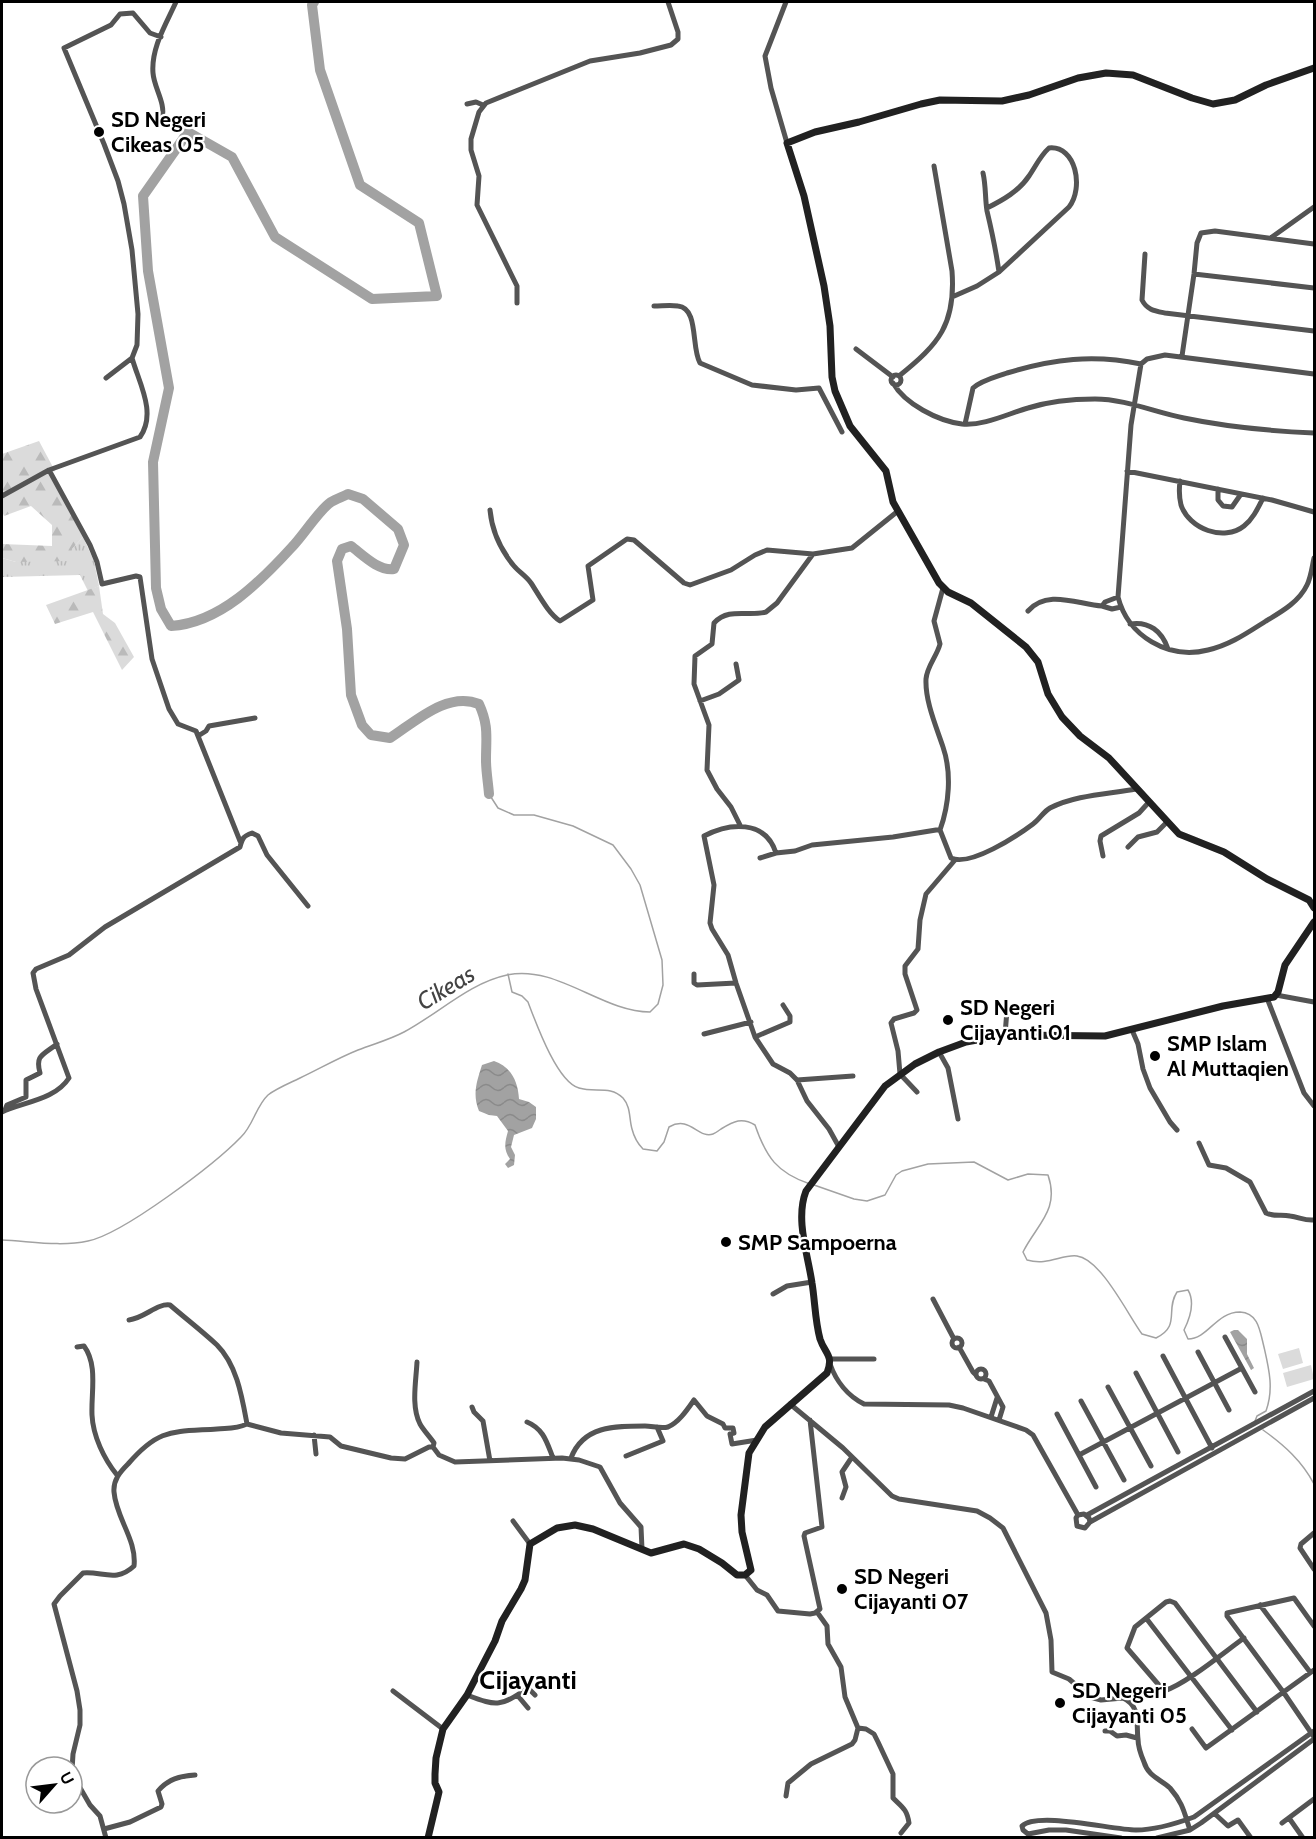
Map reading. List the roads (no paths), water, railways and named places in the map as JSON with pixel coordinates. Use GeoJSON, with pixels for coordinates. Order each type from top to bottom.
{"type":"FeatureCollection","features":[{"type":"Feature","properties":{"kind":"main road"},"geometry":{"type":"LineString","coordinates":[[1314,68],[1266,85],[1235,100],[1213,104],[1133,75],[1106,73],[1078,78],[1029,95],[1002,101],[940,100],[921,104],[815,132],[786,143],[804,196],[824,286],[835,391],[850,426],[886,471],[890,492],[898,511],[939,583],[943,588],[971,603],[1035,656],[1048,694],[1062,717],[1080,736],[1109,758],[1182,836],[1224,852],[1267,879],[1309,900],[1314,908]]}},
{"type":"Feature","properties":{"kind":"main road"},"geometry":{"type":"LineString","coordinates":[[428,1838],[439,1792],[435,1784],[436,1758],[443,1730],[467,1695],[495,1641],[502,1621],[525,1581],[530,1544],[557,1528],[575,1525],[593,1529],[651,1552],[684,1544],[715,1558],[737,1575],[745,1575],[751,1570],[742,1532],[741,1515],[749,1453],[765,1427],[826,1373],[830,1362],[820,1339],[802,1201],[806,1191],[879,1093],[900,1074],[939,1052],[966,1042],[1005,1035],[1105,1036],[1276,995],[1285,965],[1314,922]]}},
{"type":"Feature","properties":{"kind":"street"},"geometry":{"type":"LineString","coordinates":[[162,118],[163,107],[153,74],[154,56],[176,2]]}},
{"type":"Feature","properties":{"kind":"street"},"geometry":{"type":"LineString","coordinates":[[517,303],[518,286],[477,205],[479,176],[471,150],[471,139],[479,112],[483,105],[534,82],[590,61],[640,53],[671,45],[678,39],[678,32],[668,2]]}},
{"type":"Feature","properties":{"kind":"street"},"geometry":{"type":"LineString","coordinates":[[786,2],[765,56],[786,143]]}},
{"type":"Feature","properties":{"kind":"street"},"geometry":{"type":"LineString","coordinates":[[106,378],[132,358],[137,345],[138,314],[132,250],[124,204],[104,144],[64,48],[76,40],[111,25],[116,18],[127,12],[133,13],[150,33],[161,37]]}},
{"type":"Feature","properties":{"kind":"street"},"geometry":{"type":"LineString","coordinates":[[467,104],[476,102],[483,105]]}},
{"type":"Feature","properties":{"kind":"street"},"geometry":{"type":"LineString","coordinates":[[952,297],[977,286],[999,272],[1075,200],[1077,182],[1073,164],[1059,150],[1049,148],[1042,154],[1030,175],[1011,195],[987,208]]}},
{"type":"Feature","properties":{"kind":"street"},"geometry":{"type":"LineString","coordinates":[[895,378],[925,354],[938,339],[949,319],[952,271],[934,166]]}},
{"type":"Feature","properties":{"kind":"street"},"geometry":{"type":"LineString","coordinates":[[984,173],[987,208],[996,244],[999,272]]}},
{"type":"Feature","properties":{"kind":"street"},"geometry":{"type":"LineString","coordinates":[[1272,237],[1314,207]]}},
{"type":"Feature","properties":{"kind":"street"},"geometry":{"type":"LineString","coordinates":[[1182,356],[1197,243],[1201,233],[1215,231],[1314,244]]}},
{"type":"Feature","properties":{"kind":"street"},"geometry":{"type":"LineString","coordinates":[[1145,254],[1142,300],[1146,307],[1165,313],[1314,331]]}},
{"type":"Feature","properties":{"kind":"street"},"geometry":{"type":"LineString","coordinates":[[1194,274],[1314,288]]}},
{"type":"Feature","properties":{"kind":"street"},"geometry":{"type":"LineString","coordinates":[[654,306],[678,306],[686,309],[691,315],[696,357],[700,363],[752,385],[796,390],[819,388],[842,432]]}},
{"type":"Feature","properties":{"kind":"street"},"geometry":{"type":"LineString","coordinates":[[856,349],[895,378],[905,397],[922,409],[946,420],[965,424],[1030,407],[1069,400],[1106,399],[1207,423],[1314,433]]}},
{"type":"Feature","properties":{"kind":"street"},"geometry":{"type":"LineString","coordinates":[[965,424],[973,388],[983,381],[1039,363],[1062,359],[1101,359],[1141,364],[1160,355],[1182,356],[1314,374]]}},
{"type":"Feature","properties":{"kind":"street"},"geometry":{"type":"LineString","coordinates":[[2,496],[49,470],[140,437],[146,429],[148,416],[146,401],[132,358]]}},
{"type":"Feature","properties":{"kind":"street"},"geometry":{"type":"LineString","coordinates":[[1141,364],[1133,405],[1118,597],[1130,624],[1151,642],[1168,649],[1207,651],[1248,633],[1290,605],[1308,585],[1314,558]]}},
{"type":"Feature","properties":{"kind":"street"},"geometry":{"type":"LineString","coordinates":[[3,1111],[54,1092],[67,1082],[69,1074],[36,990],[33,973],[36,969],[69,955],[105,927],[240,847],[240,841],[198,736],[194,729],[178,724],[169,710],[152,659],[140,577],[102,584],[98,562],[90,544],[49,470]]}},
{"type":"Feature","properties":{"kind":"street"},"geometry":{"type":"LineString","coordinates":[[1127,471],[1263,498],[1314,512]]}},
{"type":"Feature","properties":{"kind":"street"},"geometry":{"type":"LineString","coordinates":[[1180,481],[1179,497],[1185,513],[1192,521],[1211,532],[1229,532],[1245,525],[1263,498]]}},
{"type":"Feature","properties":{"kind":"street"},"geometry":{"type":"LineString","coordinates":[[1218,489],[1218,500],[1224,506],[1232,507],[1241,494]]}},
{"type":"Feature","properties":{"kind":"street"},"geometry":{"type":"LineString","coordinates":[[490,510],[495,536],[504,552],[560,621],[593,600],[594,592],[588,566],[627,539],[634,540],[684,583],[690,585],[731,570],[767,550],[813,554],[852,548],[898,511]]}},
{"type":"Feature","properties":{"kind":"street"},"geometry":{"type":"LineString","coordinates":[[740,825],[708,773],[709,725],[694,680],[695,656],[712,644],[716,621],[736,612],[766,612],[777,603],[813,554]]}},
{"type":"Feature","properties":{"kind":"street"},"geometry":{"type":"LineString","coordinates":[[943,588],[934,621],[940,644],[927,672],[926,682],[933,719],[944,748],[947,765],[946,805],[940,830],[951,858],[966,860],[985,854],[1027,829],[1052,807],[1136,789]]}},
{"type":"Feature","properties":{"kind":"street"},"geometry":{"type":"LineString","coordinates":[[1102,606],[1105,602],[1118,597]]}},
{"type":"Feature","properties":{"kind":"street"},"geometry":{"type":"LineString","coordinates":[[1028,611],[1037,603],[1053,599],[1112,609],[1121,607]]}},
{"type":"Feature","properties":{"kind":"street"},"geometry":{"type":"LineString","coordinates":[[1130,624],[1145,624],[1156,629],[1168,649]]}},
{"type":"Feature","properties":{"kind":"street"},"geometry":{"type":"LineString","coordinates":[[700,701],[719,694],[740,679],[736,664]]}},
{"type":"Feature","properties":{"kind":"street"},"geometry":{"type":"LineString","coordinates":[[198,736],[209,726],[255,718]]}},
{"type":"Feature","properties":{"kind":"street"},"geometry":{"type":"LineString","coordinates":[[1103,856],[1101,836],[1138,813],[1149,802]]}},
{"type":"Feature","properties":{"kind":"street"},"geometry":{"type":"LineString","coordinates":[[1128,847],[1138,837],[1157,832],[1167,822]]}},
{"type":"Feature","properties":{"kind":"street"},"geometry":{"type":"LineString","coordinates":[[776,853],[769,838],[746,826],[724,828],[704,836],[714,885],[710,923],[728,955],[755,1037],[773,1064],[797,1080],[807,1101],[829,1129],[839,1147]]}},
{"type":"Feature","properties":{"kind":"street"},"geometry":{"type":"LineString","coordinates":[[760,858],[812,845],[940,830]]}},
{"type":"Feature","properties":{"kind":"street"},"geometry":{"type":"LineString","coordinates":[[240,841],[248,834],[256,834],[267,855],[308,906]]}},
{"type":"Feature","properties":{"kind":"street"},"geometry":{"type":"LineString","coordinates":[[917,1092],[900,1074],[898,1051],[891,1023],[898,1017],[914,1013],[917,1008],[904,974],[905,966],[918,949],[917,936],[926,894],[955,860]]}},
{"type":"Feature","properties":{"kind":"street"},"geometry":{"type":"LineString","coordinates":[[694,974],[694,983],[697,986],[736,983]]}},
{"type":"Feature","properties":{"kind":"street"},"geometry":{"type":"LineString","coordinates":[[1276,995],[1314,1002]]}},
{"type":"Feature","properties":{"kind":"street"},"geometry":{"type":"LineString","coordinates":[[1268,998],[1304,1093],[1314,1106]]}},
{"type":"Feature","properties":{"kind":"street"},"geometry":{"type":"LineString","coordinates":[[755,1037],[790,1023],[791,1020],[783,1005]]}},
{"type":"Feature","properties":{"kind":"street"},"geometry":{"type":"LineString","coordinates":[[1005,1035],[1008,1010]]}},
{"type":"Feature","properties":{"kind":"street"},"geometry":{"type":"LineString","coordinates":[[704,1034],[751,1022]]}},
{"type":"Feature","properties":{"kind":"street"},"geometry":{"type":"LineString","coordinates":[[1132,1029],[1150,1088],[1177,1130]]}},
{"type":"Feature","properties":{"kind":"street"},"geometry":{"type":"LineString","coordinates":[[3,1111],[7,1104],[26,1097],[26,1080],[40,1073],[39,1058],[57,1044]]}},
{"type":"Feature","properties":{"kind":"street"},"geometry":{"type":"LineString","coordinates":[[939,1052],[948,1068],[958,1119]]}},
{"type":"Feature","properties":{"kind":"street"},"geometry":{"type":"LineString","coordinates":[[797,1080],[853,1076]]}},
{"type":"Feature","properties":{"kind":"street"},"geometry":{"type":"LineString","coordinates":[[1199,1143],[1209,1164],[1226,1168],[1251,1183],[1267,1213],[1276,1217],[1289,1215],[1314,1220]]}},
{"type":"Feature","properties":{"kind":"street"},"geometry":{"type":"LineString","coordinates":[[772,1294],[788,1286],[812,1282]]}},
{"type":"Feature","properties":{"kind":"street"},"geometry":{"type":"LineString","coordinates":[[933,1299],[954,1339],[952,1345],[959,1347],[976,1375],[977,1371],[983,1369],[986,1374],[984,1378],[989,1381],[1003,1407],[999,1420]]}},
{"type":"Feature","properties":{"kind":"street"},"geometry":{"type":"LineString","coordinates":[[129,1320],[142,1317],[160,1305],[170,1305],[217,1345],[234,1373],[248,1424]]}},
{"type":"Feature","properties":{"kind":"street"},"geometry":{"type":"LineString","coordinates":[[1225,1337],[1255,1392]]}},
{"type":"Feature","properties":{"kind":"street"},"geometry":{"type":"LineString","coordinates":[[76,1347],[84,1346],[90,1357],[93,1375],[92,1417],[95,1432],[105,1456],[117,1475]]}},
{"type":"Feature","properties":{"kind":"street"},"geometry":{"type":"LineString","coordinates":[[1198,1352],[1229,1410]]}},
{"type":"Feature","properties":{"kind":"street"},"geometry":{"type":"LineString","coordinates":[[1163,1356],[1213,1449]]}},
{"type":"Feature","properties":{"kind":"street"},"geometry":{"type":"LineString","coordinates":[[874,1359],[830,1362],[834,1375],[852,1398],[864,1404],[949,1405],[1026,1430],[1033,1436],[1078,1515],[1076,1522],[1081,1528],[1089,1526],[1090,1522],[1213,1449]]}},
{"type":"Feature","properties":{"kind":"street"},"geometry":{"type":"LineString","coordinates":[[417,1362],[415,1391],[417,1413],[421,1425],[434,1443],[433,1448],[439,1455],[448,1461],[570,1458],[600,1467],[620,1503],[641,1527],[642,1549]]}},
{"type":"Feature","properties":{"kind":"street"},"geometry":{"type":"LineString","coordinates":[[1079,1455],[1242,1368]]}},
{"type":"Feature","properties":{"kind":"street"},"geometry":{"type":"LineString","coordinates":[[1136,1373],[1178,1452]]}},
{"type":"Feature","properties":{"kind":"street"},"geometry":{"type":"LineString","coordinates":[[1108,1387],[1151,1466]]}},
{"type":"Feature","properties":{"kind":"street"},"geometry":{"type":"LineString","coordinates":[[1285,1411],[1314,1391]]}},
{"type":"Feature","properties":{"kind":"street"},"geometry":{"type":"LineString","coordinates":[[991,1417],[998,1398]]}},
{"type":"Feature","properties":{"kind":"street"},"geometry":{"type":"LineString","coordinates":[[1078,1515],[1087,1515],[1314,1398]]}},
{"type":"Feature","properties":{"kind":"street"},"geometry":{"type":"LineString","coordinates":[[570,1458],[580,1440],[595,1432],[628,1426],[664,1428],[686,1412],[694,1401],[707,1416],[723,1424],[725,1428],[733,1428],[734,1433],[730,1434],[732,1444],[757,1440]]}},
{"type":"Feature","properties":{"kind":"street"},"geometry":{"type":"LineString","coordinates":[[1081,1401],[1124,1480]]}},
{"type":"Feature","properties":{"kind":"street"},"geometry":{"type":"LineString","coordinates":[[790,1403],[852,1457],[887,1493],[899,1499],[977,1511],[1003,1528],[1046,1613],[1051,1640],[1052,1672],[1069,1679],[1090,1697],[1101,1700],[1118,1698],[1128,1700],[1136,1712],[1137,1738],[1147,1770],[1184,1806],[1190,1830]]}},
{"type":"Feature","properties":{"kind":"street"},"geometry":{"type":"LineString","coordinates":[[472,1407],[485,1426],[490,1461]]}},
{"type":"Feature","properties":{"kind":"street"},"geometry":{"type":"LineString","coordinates":[[1057,1414],[1096,1487]]}},
{"type":"Feature","properties":{"kind":"street"},"geometry":{"type":"LineString","coordinates":[[810,1420],[822,1527],[805,1533],[804,1536],[820,1604],[817,1612]]}},
{"type":"Feature","properties":{"kind":"street"},"geometry":{"type":"LineString","coordinates":[[527,1422],[544,1435],[553,1458]]}},
{"type":"Feature","properties":{"kind":"street"},"geometry":{"type":"LineString","coordinates":[[106,1838],[100,1816],[90,1805],[72,1770],[73,1754],[80,1725],[80,1710],[54,1604],[83,1574],[113,1576],[124,1573],[134,1566],[134,1550],[116,1503],[114,1489],[117,1475],[143,1446],[162,1434],[177,1431],[236,1429],[248,1424],[281,1433],[330,1437],[341,1446],[391,1458],[405,1459],[424,1448],[433,1448]]}},
{"type":"Feature","properties":{"kind":"street"},"geometry":{"type":"LineString","coordinates":[[626,1456],[663,1441],[657,1427]]}},
{"type":"Feature","properties":{"kind":"street"},"geometry":{"type":"LineString","coordinates":[[314,1434],[316,1454]]}},
{"type":"Feature","properties":{"kind":"street"},"geometry":{"type":"LineString","coordinates":[[842,1498],[846,1487],[842,1472],[852,1457]]}},
{"type":"Feature","properties":{"kind":"street"},"geometry":{"type":"LineString","coordinates":[[1087,1515],[1090,1522]]}},
{"type":"Feature","properties":{"kind":"street"},"geometry":{"type":"LineString","coordinates":[[513,1521],[530,1544]]}},
{"type":"Feature","properties":{"kind":"street"},"geometry":{"type":"LineString","coordinates":[[1314,1533],[1300,1548],[1314,1569]]}},
{"type":"Feature","properties":{"kind":"street"},"geometry":{"type":"LineString","coordinates":[[745,1575],[757,1590],[767,1595],[778,1611],[810,1614],[817,1612]]}},
{"type":"Feature","properties":{"kind":"street"},"geometry":{"type":"LineString","coordinates":[[1314,1626],[1294,1598],[1227,1612],[1227,1616],[1314,1735]]}},
{"type":"Feature","properties":{"kind":"street"},"geometry":{"type":"LineString","coordinates":[[1244,1638],[1217,1658],[1191,1676],[1164,1692],[1127,1648],[1135,1627],[1170,1601],[1175,1603],[1217,1658],[1257,1712]]}},
{"type":"Feature","properties":{"kind":"street"},"geometry":{"type":"LineString","coordinates":[[1192,1729],[1206,1748],[1312,1671],[1260,1605]]}},
{"type":"Feature","properties":{"kind":"street"},"geometry":{"type":"LineString","coordinates":[[786,1796],[788,1783],[811,1764],[852,1744],[858,1728],[845,1697],[841,1667],[826,1638],[827,1626],[817,1612]]}},
{"type":"Feature","properties":{"kind":"street"},"geometry":{"type":"LineString","coordinates":[[1146,1618],[1232,1730]]}},
{"type":"Feature","properties":{"kind":"street"},"geometry":{"type":"LineString","coordinates":[[467,1695],[492,1704],[505,1702],[528,1688],[535,1695]]}},
{"type":"Feature","properties":{"kind":"street"},"geometry":{"type":"LineString","coordinates":[[393,1691],[443,1730]]}},
{"type":"Feature","properties":{"kind":"street"},"geometry":{"type":"LineString","coordinates":[[518,1696],[528,1708]]}},
{"type":"Feature","properties":{"kind":"street"},"geometry":{"type":"LineString","coordinates":[[858,1728],[866,1729],[874,1734],[892,1774],[892,1798],[905,1808],[909,1823],[901,1833]]}},
{"type":"Feature","properties":{"kind":"street"},"geometry":{"type":"LineString","coordinates":[[1105,1731],[1110,1731],[1117,1736],[1126,1735],[1137,1738]]}},
{"type":"Feature","properties":{"kind":"street"},"geometry":{"type":"LineString","coordinates":[[1157,1838],[1178,1835],[1215,1814],[1314,1735]]}},
{"type":"Feature","properties":{"kind":"street"},"geometry":{"type":"LineString","coordinates":[[1121,1838],[1066,1830],[1026,1835],[1022,1826],[1031,1821],[1081,1823],[1135,1830],[1162,1827],[1187,1820],[1314,1735]]}},
{"type":"Feature","properties":{"kind":"street"},"geometry":{"type":"LineString","coordinates":[[104,1829],[130,1822],[160,1808],[162,1805],[159,1791],[164,1784],[181,1777],[195,1775]]}},
{"type":"Feature","properties":{"kind":"street"},"geometry":{"type":"LineString","coordinates":[[1282,1823],[1314,1800]]}},
{"type":"Feature","properties":{"kind":"street"},"geometry":{"type":"LineString","coordinates":[[1215,1814],[1228,1826],[1238,1820],[1251,1838]]}},
{"type":"Feature","properties":{"kind":"street"},"geometry":{"type":"LineString","coordinates":[[1289,1818],[1303,1838]]}},
{"type":"Feature","properties":{"kind":"street"},"geometry":{"type":"LineString","coordinates":[[1174,1824],[1178,1835]]}},
{"type":"Feature","properties":{"kind":"water"},"geometry":{"type":"Polygon","coordinates":[[[494,1061],[509,1071],[517,1086],[519,1099],[536,1107],[536,1119],[532,1128],[514,1135],[511,1147],[515,1155],[514,1165],[508,1168],[505,1164],[510,1159],[505,1145],[508,1131],[497,1116],[479,1111],[476,1099],[477,1082],[482,1065],[494,1061]]]}},
{"type":"Feature","properties":{"kind":"water"},"geometry":{"type":"Polygon","coordinates":[[[1238,1330],[1247,1339],[1247,1354],[1254,1368],[1251,1370],[1230,1332],[1238,1330]]]}},
{"type":"Feature","properties":{"kind":"waterway"},"geometry":{"type":"LineString","coordinates":[[314,2],[312,5],[320,70],[360,185],[419,223],[437,296],[372,299],[275,237],[232,157],[188,132],[143,196],[148,271],[169,388],[153,462],[156,588],[161,609],[171,626],[206,617],[223,609],[253,586],[292,547],[331,502],[348,494],[363,499],[398,529],[404,545],[394,569],[382,568],[351,546],[342,549],[337,561],[347,629],[351,695],[362,725],[371,735],[390,738],[443,705],[467,701],[479,704],[486,725],[489,794]]}},
{"type":"Feature","properties":{"kind":"waterway","name":"Cikeas"},"geometry":{"type":"LineString","coordinates":[[2,1240],[56,1244],[77,1243],[104,1236],[123,1226],[190,1180],[228,1149],[249,1127],[260,1105],[272,1092],[343,1056],[404,1032],[467,992],[493,979],[525,973],[543,976],[614,1005],[650,1012],[658,1004],[663,985],[662,960],[640,885],[631,869],[613,845],[573,826],[534,815],[514,815],[498,808],[489,794]]}},
{"type":"Feature","properties":{"kind":"waterway"},"geometry":{"type":"LineString","coordinates":[[508,974],[512,992],[522,996],[528,1002],[548,1051],[563,1075],[579,1088],[608,1090],[623,1098],[629,1109],[634,1135],[643,1149],[657,1151],[664,1142],[669,1127],[676,1124],[688,1125],[708,1135],[734,1122],[746,1121],[755,1125],[769,1155],[781,1169],[810,1184]]}},
{"type":"Feature","properties":{"kind":"waterway"},"geometry":{"type":"LineString","coordinates":[[814,1185],[854,1199],[867,1201],[885,1195],[896,1175],[902,1171],[928,1164],[974,1162],[1008,1180],[1028,1174],[1048,1175],[1051,1187],[1049,1207],[1023,1252],[1027,1260],[1042,1262],[1071,1256],[1086,1259],[1113,1289],[1142,1334],[1156,1338],[1168,1328],[1177,1292],[1188,1290],[1190,1295],[1191,1310],[1184,1330],[1188,1339],[1201,1335],[1232,1313],[1240,1312],[1251,1316],[1258,1324],[1261,1335],[1270,1387],[1266,1411],[1257,1416],[1255,1421]]}},
{"type":"Feature","properties":{"kind":"waterway"},"geometry":{"type":"LineString","coordinates":[[1263,1430],[1292,1454],[1314,1484]]}},
{"type":"Feature","properties":{"kind":"place","name":"SD Negeri Cikeas 05"},"geometry":{"type":"Point","coordinates":[99,132]}},
{"type":"Feature","properties":{"kind":"place","name":"SD Negeri Cijayanti 01"},"geometry":{"type":"Point","coordinates":[948,1020]}},
{"type":"Feature","properties":{"kind":"place","name":"SMP Islam Al Muttaqien"},"geometry":{"type":"Point","coordinates":[1155,1056]}},
{"type":"Feature","properties":{"kind":"place","name":"SMP Sampoerna"},"geometry":{"type":"Point","coordinates":[726,1242]}},
{"type":"Feature","properties":{"kind":"place","name":"SD Negeri Cijayanti 07"},"geometry":{"type":"Point","coordinates":[842,1589]}},
{"type":"Feature","properties":{"kind":"place","name":"SD Negeri Cijayanti 05"},"geometry":{"type":"Point","coordinates":[1060,1703]}},
{"type":"Feature","properties":{"kind":"district","name":"Cijayanti"},"geometry":{"type":"Point","coordinates":[528,1680]}}]}
